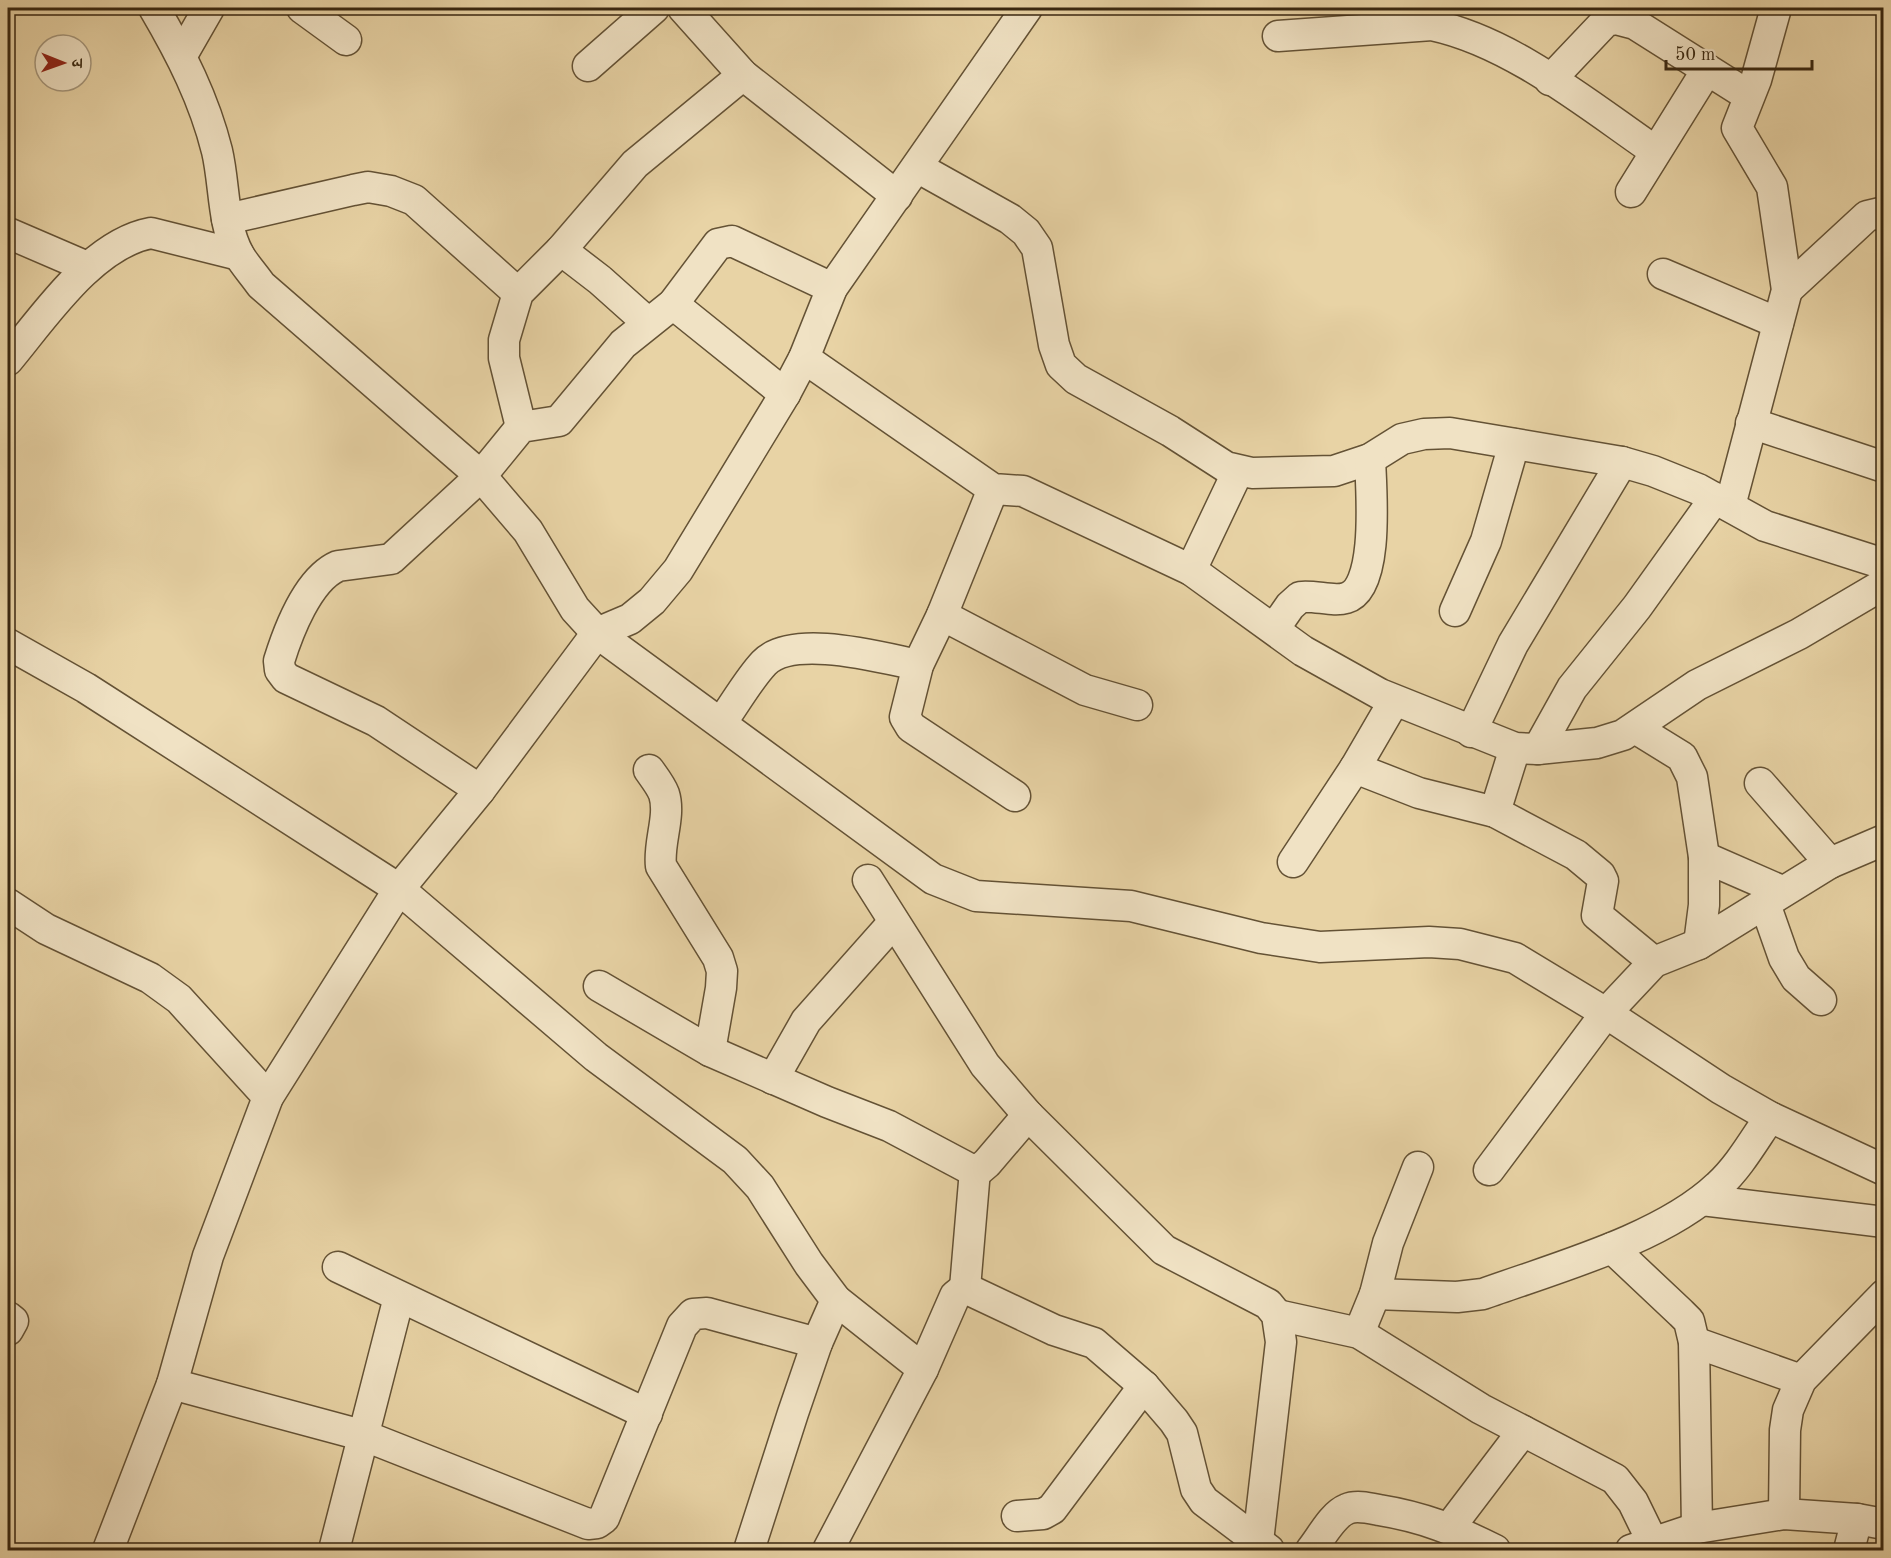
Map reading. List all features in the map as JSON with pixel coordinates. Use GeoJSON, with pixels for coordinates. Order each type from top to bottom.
{"type":"FeatureCollection","features":[{"type":"Feature","properties":{"kind":"street"},"geometry":{"type":"LineString","coordinates":[[154,8],[182,55],[202,102],[217,153],[227,219],[239,255],[261,285],[482,476],[528,531],[575,609],[597,633],[933,879],[976,896],[1131,906],[1261,938],[1320,947],[1429,942],[1460,944],[1515,958],[1606,1013],[1720,1089],[1770,1117],[1884,1170]]}},
{"type":"Feature","properties":{"kind":"street"},"geometry":{"type":"LineString","coordinates":[[182,55],[209,8]]}},
{"type":"Feature","properties":{"kind":"street"},"geometry":{"type":"LineString","coordinates":[[302,8],[346,40]]}},
{"type":"Feature","properties":{"kind":"street"},"geometry":{"type":"LineString","coordinates":[[588,66],[654,8]]}},
{"type":"Feature","properties":{"kind":"street"},"geometry":{"type":"LineString","coordinates":[[683,8],[743,75],[897,196]]}},
{"type":"Feature","properties":{"kind":"street"},"geometry":{"type":"LineString","coordinates":[[108,1551],[172,1383],[208,1256],[268,1097],[399,889],[480,790],[597,633],[630,619],[652,601],[678,570],[785,394],[804,357],[832,288],[1028,8]]}},
{"type":"Feature","properties":{"kind":"street"},"geometry":{"type":"LineString","coordinates":[[1495,812],[1527,748],[1636,607],[1723,502],[1751,423],[1786,290],[1772,187],[1737,128],[1756,80],[1776,8]]}},
{"type":"Feature","properties":{"kind":"street"},"geometry":{"type":"LineString","coordinates":[[1550,80],[1606,21],[1616,19],[1635,24],[1749,96]]}},
{"type":"Feature","properties":{"kind":"street"},"geometry":{"type":"LineString","coordinates":[[1278,36],[1432,25],[1478,38],[1550,80],[1655,151]]}},
{"type":"Feature","properties":{"kind":"street"},"geometry":{"type":"LineString","coordinates":[[1631,192],[1707,70]]}},
{"type":"Feature","properties":{"kind":"street"},"geometry":{"type":"LineString","coordinates":[[521,428],[504,357],[504,340],[518,293],[561,250],[635,164],[743,75]]}},
{"type":"Feature","properties":{"kind":"street"},"geometry":{"type":"LineString","coordinates":[[917,167],[1010,219],[1026,232],[1037,249],[1054,345],[1061,365],[1076,379],[1170,431],[1220,464],[1238,471],[1334,471],[1370,459],[1402,439],[1424,434],[1449,433],[1622,462],[1653,471],[1723,502],[1765,526],[1884,564]]}},
{"type":"Feature","properties":{"kind":"street"},"geometry":{"type":"LineString","coordinates":[[227,219],[368,187],[391,190],[414,200],[518,293]]}},
{"type":"Feature","properties":{"kind":"street"},"geometry":{"type":"LineString","coordinates":[[1786,290],[1867,216],[1884,212]]}},
{"type":"Feature","properties":{"kind":"street"},"geometry":{"type":"LineString","coordinates":[[8,233],[87,267]]}},
{"type":"Feature","properties":{"kind":"street"},"geometry":{"type":"LineString","coordinates":[[8,360],[87,267],[139,236],[151,233],[239,255]]}},
{"type":"Feature","properties":{"kind":"street"},"geometry":{"type":"LineString","coordinates":[[480,790],[376,721],[286,678],[280,670],[279,661],[299,609],[331,569],[346,564],[390,559],[482,476],[521,428],[559,421],[623,344],[647,322],[673,304],[718,243],[724,240],[732,241],[832,288]]}},
{"type":"Feature","properties":{"kind":"street"},"geometry":{"type":"LineString","coordinates":[[561,250],[600,280],[647,322]]}},
{"type":"Feature","properties":{"kind":"street"},"geometry":{"type":"LineString","coordinates":[[1663,274],[1778,323]]}},
{"type":"Feature","properties":{"kind":"street"},"geometry":{"type":"LineString","coordinates":[[673,304],[785,394]]}},
{"type":"Feature","properties":{"kind":"street"},"geometry":{"type":"LineString","coordinates":[[804,357],[993,489],[1023,491],[1191,570],[1303,651],[1394,701],[1471,732],[1527,748],[1597,743],[1635,729],[1697,685],[1799,634],[1884,584]]}},
{"type":"Feature","properties":{"kind":"street"},"geometry":{"type":"LineString","coordinates":[[1751,423],[1884,467]]}},
{"type":"Feature","properties":{"kind":"street"},"geometry":{"type":"LineString","coordinates":[[1455,611],[1486,541],[1514,444]]}},
{"type":"Feature","properties":{"kind":"street"},"geometry":{"type":"LineString","coordinates":[[1274,630],[1290,606],[1300,597],[1345,599],[1361,588],[1366,575],[1372,516],[1370,459]]}},
{"type":"Feature","properties":{"kind":"street"},"geometry":{"type":"LineString","coordinates":[[1471,732],[1513,644],[1622,462]]}},
{"type":"Feature","properties":{"kind":"street"},"geometry":{"type":"LineString","coordinates":[[1191,570],[1238,471]]}},
{"type":"Feature","properties":{"kind":"street"},"geometry":{"type":"LineString","coordinates":[[993,489],[942,615],[918,665],[906,705],[905,717],[911,727],[1015,796]]}},
{"type":"Feature","properties":{"kind":"street"},"geometry":{"type":"LineString","coordinates":[[942,615],[1085,690],[1137,705]]}},
{"type":"Feature","properties":{"kind":"street"},"geometry":{"type":"LineString","coordinates":[[8,644],[86,688],[399,889],[596,1058],[742,1166],[760,1187],[809,1264],[837,1300],[922,1369]]}},
{"type":"Feature","properties":{"kind":"street"},"geometry":{"type":"LineString","coordinates":[[720,723],[765,662],[779,653],[834,648],[918,665]]}},
{"type":"Feature","properties":{"kind":"street"},"geometry":{"type":"LineString","coordinates":[[1293,862],[1355,768],[1394,701]]}},
{"type":"Feature","properties":{"kind":"street"},"geometry":{"type":"LineString","coordinates":[[1635,729],[1682,757],[1688,766],[1704,857],[1704,905],[1698,944]]}},
{"type":"Feature","properties":{"kind":"street"},"geometry":{"type":"LineString","coordinates":[[1355,768],[1419,794],[1495,812],[1576,855],[1600,875],[1603,881],[1597,915],[1654,962]]}},
{"type":"Feature","properties":{"kind":"street"},"geometry":{"type":"LineString","coordinates":[[649,770],[664,793],[666,803],[660,855],[661,866],[713,946],[722,971],[710,1051]]}},
{"type":"Feature","properties":{"kind":"street"},"geometry":{"type":"LineString","coordinates":[[1760,783],[1830,863]]}},
{"type":"Feature","properties":{"kind":"street"},"geometry":{"type":"LineString","coordinates":[[1489,1170],[1606,1013],[1654,962],[1698,944],[1830,863],[1884,840]]}},
{"type":"Feature","properties":{"kind":"street"},"geometry":{"type":"LineString","coordinates":[[1704,857],[1773,898],[1784,958],[1796,978],[1821,1000]]}},
{"type":"Feature","properties":{"kind":"street"},"geometry":{"type":"LineString","coordinates":[[868,880],[893,923],[985,1065],[1028,1115],[1164,1250],[1268,1304],[1277,1315],[1281,1342],[1262,1548]]}},
{"type":"Feature","properties":{"kind":"street"},"geometry":{"type":"LineString","coordinates":[[8,904],[46,929],[150,978],[179,999],[268,1097]]}},
{"type":"Feature","properties":{"kind":"street"},"geometry":{"type":"LineString","coordinates":[[773,1079],[806,1021],[893,923]]}},
{"type":"Feature","properties":{"kind":"street"},"geometry":{"type":"LineString","coordinates":[[599,986],[710,1051],[889,1126],[963,1166],[975,1170],[987,1163],[1028,1115]]}},
{"type":"Feature","properties":{"kind":"street"},"geometry":{"type":"LineString","coordinates":[[1375,1294],[1457,1297],[1483,1294],[1612,1248],[1643,1234],[1702,1200],[1735,1167],[1770,1117]]}},
{"type":"Feature","properties":{"kind":"street"},"geometry":{"type":"LineString","coordinates":[[1359,1333],[1375,1294],[1388,1243],[1418,1167]]}},
{"type":"Feature","properties":{"kind":"street"},"geometry":{"type":"LineString","coordinates":[[828,1551],[922,1369],[954,1296],[965,1288],[975,1170]]}},
{"type":"Feature","properties":{"kind":"street"},"geometry":{"type":"LineString","coordinates":[[1702,1200],[1884,1222]]}},
{"type":"Feature","properties":{"kind":"street"},"geometry":{"type":"LineString","coordinates":[[1612,1248],[1689,1321],[1694,1342],[1697,1528]]}},
{"type":"Feature","properties":{"kind":"street"},"geometry":{"type":"LineString","coordinates":[[338,1268],[647,1414]]}},
{"type":"Feature","properties":{"kind":"street"},"geometry":{"type":"LineString","coordinates":[[965,1288],[1054,1330],[1094,1343],[1144,1386],[1182,1434],[1196,1489],[1204,1501],[1262,1548]]}},
{"type":"Feature","properties":{"kind":"street"},"geometry":{"type":"LineString","coordinates":[[1784,1514],[1785,1430],[1788,1410],[1801,1380],[1884,1295]]}},
{"type":"Feature","properties":{"kind":"street"},"geometry":{"type":"LineString","coordinates":[[334,1551],[399,1297]]}},
{"type":"Feature","properties":{"kind":"street"},"geometry":{"type":"LineString","coordinates":[[749,1551],[817,1343],[837,1300]]}},
{"type":"Feature","properties":{"kind":"street"},"geometry":{"type":"LineString","coordinates":[[172,1383],[364,1436],[588,1524],[597,1523],[604,1518],[682,1326],[693,1314],[707,1313],[817,1343]]}},
{"type":"Feature","properties":{"kind":"street"},"geometry":{"type":"LineString","coordinates":[[1277,1315],[1359,1333],[1481,1409],[1615,1479],[1633,1502],[1642,1547],[1697,1528],[1784,1514],[1870,1522]]}},
{"type":"Feature","properties":{"kind":"street"},"geometry":{"type":"LineString","coordinates":[[8,1317],[13,1321],[8,1330]]}},
{"type":"Feature","properties":{"kind":"street"},"geometry":{"type":"LineString","coordinates":[[1694,1342],[1801,1380]]}},
{"type":"Feature","properties":{"kind":"street"},"geometry":{"type":"LineString","coordinates":[[1017,1516],[1043,1514],[1052,1509],[1144,1386]]}},
{"type":"Feature","properties":{"kind":"street"},"geometry":{"type":"LineString","coordinates":[[1450,1527],[1523,1431]]}},
{"type":"Feature","properties":{"kind":"street"},"geometry":{"type":"LineString","coordinates":[[1311,1551],[1334,1520],[1346,1509],[1359,1507],[1408,1514],[1450,1527],[1495,1551]]}},
{"type":"Feature","properties":{"kind":"street"},"geometry":{"type":"LineString","coordinates":[[1849,1551],[1870,1522]]}}]}
